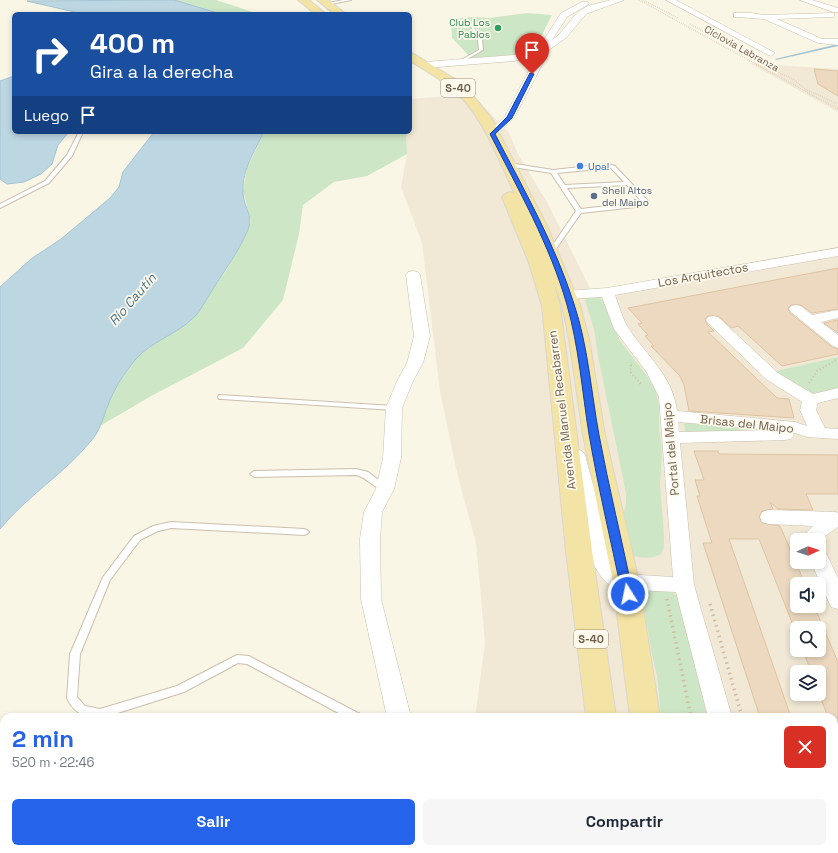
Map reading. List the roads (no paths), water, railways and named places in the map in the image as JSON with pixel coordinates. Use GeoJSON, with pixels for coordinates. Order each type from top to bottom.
{"type":"FeatureCollection","features":[{"type":"Feature","properties":{"kind":"main road"},"geometry":{"type":"LineString","coordinates":[[302,0],[318,12]]}},
{"type":"Feature","properties":{"kind":"main road"},"geometry":{"type":"LineString","coordinates":[[324,2],[338,12]]}},
{"type":"Feature","properties":{"kind":"main road"},"geometry":{"type":"LineString","coordinates":[[412,63],[425,65]]}},
{"type":"Feature","properties":{"kind":"main road","name":"S-40"},"geometry":{"type":"LineString","coordinates":[[412,65],[452,98],[476,124]]}},
{"type":"Feature","properties":{"kind":"main road","name":"S-40"},"geometry":{"type":"LineString","coordinates":[[425,65],[445,77],[462,91],[476,124]]}},
{"type":"Feature","properties":{"kind":"main road","name":"Avenida Manuel Recabarren"},"geometry":{"type":"LineString","coordinates":[[476,124],[509,165],[551,252],[567,295],[579,339],[594,435],[644,713]]}},
{"type":"Feature","properties":{"kind":"main road","name":"Avenida Manuel Recabarren"},"geometry":{"type":"LineString","coordinates":[[476,124],[507,188],[538,263],[550,306],[600,713]]}},
{"type":"Feature","properties":{"kind":"street"},"geometry":{"type":"LineString","coordinates":[[509,118],[538,63],[539,53],[564,15],[583,5],[600,0]]}},
{"type":"Feature","properties":{"kind":"street"},"geometry":{"type":"LineString","coordinates":[[425,65],[514,58],[539,53],[563,36],[572,26],[577,17],[583,12],[597,6],[620,0]]}},
{"type":"Feature","properties":{"kind":"street"},"geometry":{"type":"LineString","coordinates":[[670,0],[771,53]]}},
{"type":"Feature","properties":{"kind":"street"},"geometry":{"type":"LineString","coordinates":[[804,0],[836,13]]}},
{"type":"Feature","properties":{"kind":"street"},"geometry":{"type":"LineString","coordinates":[[818,0],[838,6]]}},
{"type":"Feature","properties":{"kind":"street"},"geometry":{"type":"LineString","coordinates":[[737,16],[751,15],[764,17],[836,13]]}},
{"type":"Feature","properties":{"kind":"street"},"geometry":{"type":"LineString","coordinates":[[784,27],[836,13]]}},
{"type":"Feature","properties":{"kind":"street"},"geometry":{"type":"LineString","coordinates":[[764,17],[784,27],[821,41],[838,42]]}},
{"type":"Feature","properties":{"kind":"street"},"geometry":{"type":"LineString","coordinates":[[514,58],[538,63]]}},
{"type":"Feature","properties":{"kind":"street"},"geometry":{"type":"LineString","coordinates":[[476,124],[509,118]]}},
{"type":"Feature","properties":{"kind":"street"},"geometry":{"type":"LineString","coordinates":[[476,124],[509,118]]}},
{"type":"Feature","properties":{"kind":"street","name":"Los Arquitectos"},"geometry":{"type":"LineString","coordinates":[[567,295],[607,292],[838,252]]}},
{"type":"Feature","properties":{"kind":"street"},"geometry":{"type":"LineString","coordinates":[[398,713],[371,599],[370,539],[373,512],[385,489],[392,458],[394,408],[405,381],[415,363],[422,336],[413,275]]}},
{"type":"Feature","properties":{"kind":"street","name":"Portal del Maipo"},"geometry":{"type":"LineString","coordinates":[[607,292],[622,329],[654,370],[667,397],[670,416],[677,581],[719,713]]}},
{"type":"Feature","properties":{"kind":"street"},"geometry":{"type":"LineString","coordinates":[[796,309],[838,343]]}},
{"type":"Feature","properties":{"kind":"street"},"geometry":{"type":"LineString","coordinates":[[810,320],[838,314]]}},
{"type":"Feature","properties":{"kind":"street"},"geometry":{"type":"LineString","coordinates":[[713,320],[772,376],[808,402],[838,393]]}},
{"type":"Feature","properties":{"kind":"street","name":"Brisas del Maipo"},"geometry":{"type":"LineString","coordinates":[[808,402],[812,432]]}},
{"type":"Feature","properties":{"kind":"street","name":"Brisas del Maipo"},"geometry":{"type":"LineString","coordinates":[[670,416],[795,427],[812,432]]}},
{"type":"Feature","properties":{"kind":"street"},"geometry":{"type":"LineString","coordinates":[[563,420],[578,460],[605,567],[620,576]]}},
{"type":"Feature","properties":{"kind":"street"},"geometry":{"type":"LineString","coordinates":[[812,432],[838,434]]}},
{"type":"Feature","properties":{"kind":"street","name":"Brisas del Maipo"},"geometry":{"type":"LineString","coordinates":[[670,438],[760,436],[812,432]]}},
{"type":"Feature","properties":{"kind":"street"},"geometry":{"type":"LineString","coordinates":[[769,517],[836,519]]}},
{"type":"Feature","properties":{"kind":"street"},"geometry":{"type":"LineString","coordinates":[[817,533],[836,519]]}},
{"type":"Feature","properties":{"kind":"street"},"geometry":{"type":"LineString","coordinates":[[824,569],[838,601]]}},
{"type":"Feature","properties":{"kind":"street"},"geometry":{"type":"LineString","coordinates":[[585,596],[588,588],[594,581],[620,576],[677,581]]}},
{"type":"Feature","properties":{"kind":"lane"},"geometry":{"type":"LineString","coordinates":[[324,2],[350,0]]}},
{"type":"Feature","properties":{"kind":"lane"},"geometry":{"type":"LineString","coordinates":[[462,61],[481,50],[480,40],[470,24]]}},
{"type":"Feature","properties":{"kind":"lane"},"geometry":{"type":"LineString","coordinates":[[0,206],[47,182],[69,156],[80,134]]}},
{"type":"Feature","properties":{"kind":"lane"},"geometry":{"type":"LineString","coordinates":[[509,165],[553,172],[608,166],[613,167],[646,203],[579,211],[551,252]]}},
{"type":"Feature","properties":{"kind":"lane"},"geometry":{"type":"LineString","coordinates":[[553,172],[579,211]]}},
{"type":"Feature","properties":{"kind":"lane"},"geometry":{"type":"LineString","coordinates":[[564,187],[629,183]]}},
{"type":"Feature","properties":{"kind":"lane"},"geometry":{"type":"LineString","coordinates":[[222,397],[394,408]]}},
{"type":"Feature","properties":{"kind":"lane"},"geometry":{"type":"LineString","coordinates":[[254,474],[356,472],[365,474],[385,489]]}},
{"type":"Feature","properties":{"kind":"lane"},"geometry":{"type":"LineString","coordinates":[[96,713],[82,710],[72,698],[76,654],[106,579],[137,538],[156,528],[171,525],[304,532]]}},
{"type":"Feature","properties":{"kind":"lane"},"geometry":{"type":"LineString","coordinates":[[103,713],[180,689],[237,659],[249,660],[348,713]]}},
{"type":"Feature","properties":{"kind":"water"},"geometry":{"type":"Polygon","coordinates":[[[174,0],[214,12],[74,12],[27,1],[174,0]]]}},
{"type":"Feature","properties":{"kind":"water"},"geometry":{"type":"Polygon","coordinates":[[[12,77],[12,134],[67,134],[58,145],[52,164],[41,174],[24,182],[7,184],[0,179],[0,81],[12,77]]]}},
{"type":"Feature","properties":{"kind":"water","name":"Río Cautín"},"geometry":{"type":"Polygon","coordinates":[[[152,134],[263,134],[250,160],[243,183],[244,197],[250,221],[247,232],[203,306],[184,326],[149,348],[136,359],[123,375],[116,387],[99,429],[94,437],[69,464],[22,506],[0,529],[0,287],[31,259],[61,239],[110,198],[119,187],[123,172],[152,134]]]}},
{"type":"Feature","properties":{"kind":"waterway"},"geometry":{"type":"LineString","coordinates":[[776,59],[838,45]]}},
{"type":"Feature","properties":{"kind":"place","name":"Club Los Pablos"},"geometry":{"type":"Point","coordinates":[498,28]}},
{"type":"Feature","properties":{"kind":"place","name":"Upa!"},"geometry":{"type":"Point","coordinates":[580,166]}},
{"type":"Feature","properties":{"kind":"place","name":"Shell Altos del Maipo"},"geometry":{"type":"Point","coordinates":[594,196]}}]}
